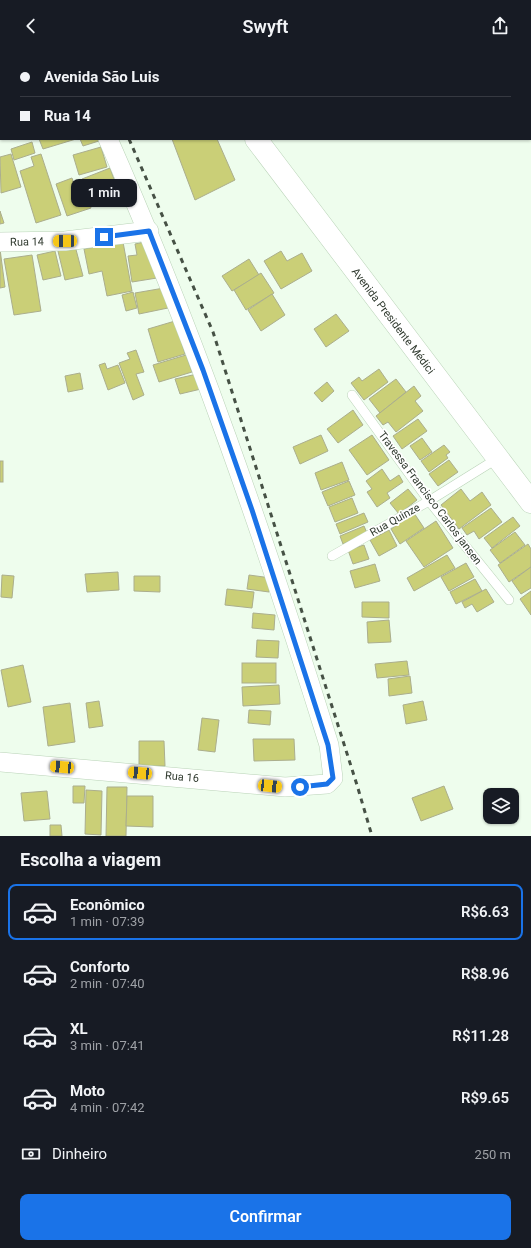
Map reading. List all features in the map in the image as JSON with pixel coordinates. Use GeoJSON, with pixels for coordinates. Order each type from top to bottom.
{"type":"FeatureCollection","features":[{"type":"Feature","properties":{"kind":"main road","name":"Avenida Presidente Médici"},"geometry":{"type":"LineString","coordinates":[[257,140],[531,502]]}},
{"type":"Feature","properties":{"kind":"street"},"geometry":{"type":"LineString","coordinates":[[108,140],[149,231]]}},
{"type":"Feature","properties":{"kind":"street","name":"Rua 14"},"geometry":{"type":"LineString","coordinates":[[0,242],[65,241],[149,231]]}},
{"type":"Feature","properties":{"kind":"street","name":"Rua 16"},"geometry":{"type":"LineString","coordinates":[[0,762],[285,787],[327,784],[333,778],[328,745],[252,510],[203,370],[149,231]]}},
{"type":"Feature","properties":{"kind":"lane","name":"Travessa Francisco Carlos jansen"},"geometry":{"type":"LineString","coordinates":[[352,395],[429,501],[509,600]]}},
{"type":"Feature","properties":{"kind":"lane","name":"Rua Quinze"},"geometry":{"type":"LineString","coordinates":[[332,556],[429,501],[498,458]]}},
{"type":"Feature","properties":{"kind":"building"},"geometry":{"type":"Polygon","coordinates":[[[39,140],[73,140],[43,149],[39,140]]]}},
{"type":"Feature","properties":{"kind":"building"},"geometry":{"type":"Polygon","coordinates":[[[80,140],[102,140],[83,146],[80,140]]]}},
{"type":"Feature","properties":{"kind":"building"},"geometry":{"type":"Polygon","coordinates":[[[172,140],[217,140],[235,180],[195,200],[172,140]]]}},
{"type":"Feature","properties":{"kind":"building"},"geometry":{"type":"Polygon","coordinates":[[[32,142],[35,153],[14,160],[11,149],[32,142]]]}},
{"type":"Feature","properties":{"kind":"building"},"geometry":{"type":"Polygon","coordinates":[[[101,147],[107,167],[79,175],[73,155],[101,147]]]}},
{"type":"Feature","properties":{"kind":"building"},"geometry":{"type":"Polygon","coordinates":[[[11,154],[21,187],[1,193],[0,157],[11,154]]]}},
{"type":"Feature","properties":{"kind":"building"},"geometry":{"type":"Polygon","coordinates":[[[41,154],[61,215],[36,223],[20,171],[34,166],[31,157],[41,154]]]}},
{"type":"Feature","properties":{"kind":"building"},"geometry":{"type":"Polygon","coordinates":[[[110,168],[115,182],[87,193],[82,179],[110,168]]]}},
{"type":"Feature","properties":{"kind":"building"},"geometry":{"type":"Polygon","coordinates":[[[72,178],[79,198],[86,195],[91,208],[67,216],[56,184],[72,178]]]}},
{"type":"Feature","properties":{"kind":"building"},"geometry":{"type":"Polygon","coordinates":[[[121,182],[127,196],[106,204],[101,190],[121,182]]]}},
{"type":"Feature","properties":{"kind":"building"},"geometry":{"type":"Polygon","coordinates":[[[0,211],[4,223],[0,224],[0,211]]]}},
{"type":"Feature","properties":{"kind":"building"},"geometry":{"type":"Polygon","coordinates":[[[149,241],[157,278],[132,282],[128,256],[137,255],[135,244],[149,241]]]}},
{"type":"Feature","properties":{"kind":"building"},"geometry":{"type":"Polygon","coordinates":[[[74,242],[83,276],[65,280],[57,247],[74,242]]]}},
{"type":"Feature","properties":{"kind":"building"},"geometry":{"type":"Polygon","coordinates":[[[123,242],[132,291],[107,296],[102,271],[89,274],[84,249],[123,242]]]}},
{"type":"Feature","properties":{"kind":"building"},"geometry":{"type":"Polygon","coordinates":[[[0,249],[5,287],[0,288],[0,249]]]}},
{"type":"Feature","properties":{"kind":"building"},"geometry":{"type":"Polygon","coordinates":[[[55,251],[61,276],[43,280],[37,255],[55,251]]]}},
{"type":"Feature","properties":{"kind":"building"},"geometry":{"type":"Polygon","coordinates":[[[281,251],[287,261],[302,253],[312,271],[281,289],[264,261],[281,251]]]}},
{"type":"Feature","properties":{"kind":"building"},"geometry":{"type":"Polygon","coordinates":[[[32,255],[41,311],[14,315],[4,259],[32,255]]]}},
{"type":"Feature","properties":{"kind":"building"},"geometry":{"type":"Polygon","coordinates":[[[249,259],[259,275],[232,291],[222,276],[249,259]]]}},
{"type":"Feature","properties":{"kind":"building"},"geometry":{"type":"Polygon","coordinates":[[[261,273],[274,293],[246,310],[234,290],[261,273]]]}},
{"type":"Feature","properties":{"kind":"building"},"geometry":{"type":"Polygon","coordinates":[[[164,288],[168,308],[139,314],[135,293],[164,288]]]}},
{"type":"Feature","properties":{"kind":"building"},"geometry":{"type":"Polygon","coordinates":[[[133,292],[137,308],[126,311],[122,295],[133,292]]]}},
{"type":"Feature","properties":{"kind":"building"},"geometry":{"type":"Polygon","coordinates":[[[272,294],[285,315],[261,331],[248,310],[272,294]]]}},
{"type":"Feature","properties":{"kind":"building"},"geometry":{"type":"Polygon","coordinates":[[[336,314],[349,331],[326,347],[314,329],[336,314]]]}},
{"type":"Feature","properties":{"kind":"building"},"geometry":{"type":"Polygon","coordinates":[[[175,321],[185,354],[158,362],[148,329],[175,321]]]}},
{"type":"Feature","properties":{"kind":"building"},"geometry":{"type":"Polygon","coordinates":[[[136,350],[144,372],[136,374],[144,395],[133,400],[119,363],[130,359],[127,353],[136,350]]]}},
{"type":"Feature","properties":{"kind":"building"},"geometry":{"type":"Polygon","coordinates":[[[186,355],[192,372],[159,382],[153,365],[186,355]]]}},
{"type":"Feature","properties":{"kind":"building"},"geometry":{"type":"Polygon","coordinates":[[[105,363],[107,369],[118,365],[125,383],[108,390],[99,365],[105,363]]]}},
{"type":"Feature","properties":{"kind":"building"},"geometry":{"type":"Polygon","coordinates":[[[379,369],[388,382],[364,400],[351,383],[359,377],[362,381],[379,369]]]}},
{"type":"Feature","properties":{"kind":"building"},"geometry":{"type":"Polygon","coordinates":[[[80,373],[83,389],[68,392],[65,376],[80,373]]]}},
{"type":"Feature","properties":{"kind":"building"},"geometry":{"type":"Polygon","coordinates":[[[197,374],[201,389],[180,394],[175,379],[197,374]]]}},
{"type":"Feature","properties":{"kind":"building"},"geometry":{"type":"Polygon","coordinates":[[[396,379],[406,392],[380,413],[369,399],[396,379]]]}},
{"type":"Feature","properties":{"kind":"building"},"geometry":{"type":"Polygon","coordinates":[[[327,382],[334,391],[322,402],[314,393],[327,382]]]}},
{"type":"Feature","properties":{"kind":"building"},"geometry":{"type":"Polygon","coordinates":[[[414,386],[421,396],[415,401],[423,411],[396,432],[388,422],[383,425],[376,416],[414,386]]]}},
{"type":"Feature","properties":{"kind":"building"},"geometry":{"type":"Polygon","coordinates":[[[353,410],[363,425],[338,443],[327,429],[353,410]]]}},
{"type":"Feature","properties":{"kind":"building"},"geometry":{"type":"Polygon","coordinates":[[[418,419],[427,431],[402,449],[393,436],[418,419]]]}},
{"type":"Feature","properties":{"kind":"building"},"geometry":{"type":"Polygon","coordinates":[[[321,435],[328,451],[300,464],[293,447],[321,435]]]}},
{"type":"Feature","properties":{"kind":"building"},"geometry":{"type":"Polygon","coordinates":[[[372,435],[389,460],[367,475],[349,450],[372,435]]]}},
{"type":"Feature","properties":{"kind":"building"},"geometry":{"type":"Polygon","coordinates":[[[422,438],[432,452],[420,460],[410,446],[422,438]]]}},
{"type":"Feature","properties":{"kind":"building"},"geometry":{"type":"Polygon","coordinates":[[[444,445],[450,452],[446,455],[448,458],[429,472],[421,461],[444,445]]]}},
{"type":"Feature","properties":{"kind":"building"},"geometry":{"type":"Polygon","coordinates":[[[449,460],[458,472],[438,486],[429,474],[449,460]]]}},
{"type":"Feature","properties":{"kind":"building"},"geometry":{"type":"Polygon","coordinates":[[[0,461],[3,461],[3,482],[0,482],[0,461]]]}},
{"type":"Feature","properties":{"kind":"building"},"geometry":{"type":"Polygon","coordinates":[[[342,462],[349,480],[321,490],[315,473],[342,462]]]}},
{"type":"Feature","properties":{"kind":"building"},"geometry":{"type":"Polygon","coordinates":[[[382,469],[390,481],[399,475],[403,482],[387,493],[390,498],[377,507],[367,492],[372,489],[366,481],[382,469]]]}},
{"type":"Feature","properties":{"kind":"building"},"geometry":{"type":"Polygon","coordinates":[[[349,481],[355,495],[328,506],[322,492],[349,481]]]}},
{"type":"Feature","properties":{"kind":"building"},"geometry":{"type":"Polygon","coordinates":[[[408,489],[417,500],[399,514],[390,503],[408,489]]]}},
{"type":"Feature","properties":{"kind":"building"},"geometry":{"type":"Polygon","coordinates":[[[461,489],[470,501],[482,492],[491,505],[459,529],[441,505],[461,489]]]}},
{"type":"Feature","properties":{"kind":"building"},"geometry":{"type":"Polygon","coordinates":[[[352,498],[358,513],[335,522],[329,507],[352,498]]]}},
{"type":"Feature","properties":{"kind":"building"},"geometry":{"type":"Polygon","coordinates":[[[491,508],[502,522],[479,539],[474,531],[467,535],[462,528],[491,508]]]}},
{"type":"Feature","properties":{"kind":"building"},"geometry":{"type":"Polygon","coordinates":[[[364,513],[368,522],[340,534],[336,524],[364,513]]]}},
{"type":"Feature","properties":{"kind":"building"},"geometry":{"type":"Polygon","coordinates":[[[414,513],[424,528],[400,544],[391,529],[414,513]]]}},
{"type":"Feature","properties":{"kind":"building"},"geometry":{"type":"Polygon","coordinates":[[[513,517],[520,526],[492,548],[484,538],[513,517]]]}},
{"type":"Feature","properties":{"kind":"building"},"geometry":{"type":"Polygon","coordinates":[[[436,521],[453,548],[424,567],[406,541],[436,521]]]}},
{"type":"Feature","properties":{"kind":"building"},"geometry":{"type":"Polygon","coordinates":[[[364,526],[367,533],[343,544],[340,536],[364,526]]]}},
{"type":"Feature","properties":{"kind":"building"},"geometry":{"type":"Polygon","coordinates":[[[389,530],[397,546],[379,556],[370,540],[389,530]]]}},
{"type":"Feature","properties":{"kind":"building"},"geometry":{"type":"Polygon","coordinates":[[[515,532],[525,545],[500,563],[490,550],[515,532]]]}},
{"type":"Feature","properties":{"kind":"building"},"geometry":{"type":"Polygon","coordinates":[[[528,544],[531,549],[531,567],[509,582],[498,565],[528,544]]]}},
{"type":"Feature","properties":{"kind":"building"},"geometry":{"type":"Polygon","coordinates":[[[364,545],[369,559],[353,564],[348,550],[364,545]]]}},
{"type":"Feature","properties":{"kind":"building"},"geometry":{"type":"Polygon","coordinates":[[[447,555],[455,568],[414,591],[407,578],[447,555]]]}},
{"type":"Feature","properties":{"kind":"building"},"geometry":{"type":"Polygon","coordinates":[[[466,563],[474,577],[449,591],[441,577],[466,563]]]}},
{"type":"Feature","properties":{"kind":"building"},"geometry":{"type":"Polygon","coordinates":[[[375,564],[380,581],[355,588],[350,571],[375,564]]]}},
{"type":"Feature","properties":{"kind":"building"},"geometry":{"type":"Polygon","coordinates":[[[531,567],[531,588],[521,594],[512,581],[531,567]]]}},
{"type":"Feature","properties":{"kind":"building"},"geometry":{"type":"Polygon","coordinates":[[[118,572],[119,590],[87,592],[85,574],[118,572]]]}},
{"type":"Feature","properties":{"kind":"building"},"geometry":{"type":"Polygon","coordinates":[[[2,575],[14,576],[12,598],[1,597],[2,575]]]}},
{"type":"Feature","properties":{"kind":"building"},"geometry":{"type":"Polygon","coordinates":[[[249,575],[271,578],[269,592],[247,589],[249,575]]]}},
{"type":"Feature","properties":{"kind":"building"},"geometry":{"type":"Polygon","coordinates":[[[134,576],[160,576],[160,592],[134,591],[134,576]]]}},
{"type":"Feature","properties":{"kind":"building"},"geometry":{"type":"Polygon","coordinates":[[[475,579],[482,591],[456,604],[450,592],[475,579]]]}},
{"type":"Feature","properties":{"kind":"building"},"geometry":{"type":"Polygon","coordinates":[[[227,589],[254,592],[252,608],[225,605],[227,589]]]}},
{"type":"Feature","properties":{"kind":"building"},"geometry":{"type":"Polygon","coordinates":[[[486,589],[494,602],[477,612],[472,604],[465,608],[462,602],[486,589]]]}},
{"type":"Feature","properties":{"kind":"building"},"geometry":{"type":"Polygon","coordinates":[[[531,591],[531,615],[520,599],[531,591]]]}},
{"type":"Feature","properties":{"kind":"building"},"geometry":{"type":"Polygon","coordinates":[[[362,602],[389,602],[389,618],[362,617],[362,602]]]}},
{"type":"Feature","properties":{"kind":"building"},"geometry":{"type":"Polygon","coordinates":[[[253,613],[275,615],[274,630],[252,628],[253,613]]]}},
{"type":"Feature","properties":{"kind":"building"},"geometry":{"type":"Polygon","coordinates":[[[389,620],[391,642],[368,643],[367,622],[389,620]]]}},
{"type":"Feature","properties":{"kind":"building"},"geometry":{"type":"Polygon","coordinates":[[[257,640],[279,641],[278,658],[256,657],[257,640]]]}},
{"type":"Feature","properties":{"kind":"building"},"geometry":{"type":"Polygon","coordinates":[[[407,661],[409,675],[377,678],[375,664],[407,661]]]}},
{"type":"Feature","properties":{"kind":"building"},"geometry":{"type":"Polygon","coordinates":[[[242,663],[276,663],[276,683],[242,683],[242,663]]]}},
{"type":"Feature","properties":{"kind":"building"},"geometry":{"type":"Polygon","coordinates":[[[23,665],[31,702],[8,707],[1,670],[23,665]]]}},
{"type":"Feature","properties":{"kind":"building"},"geometry":{"type":"Polygon","coordinates":[[[410,676],[412,693],[389,696],[388,679],[410,676]]]}},
{"type":"Feature","properties":{"kind":"building"},"geometry":{"type":"Polygon","coordinates":[[[279,685],[280,704],[243,706],[242,687],[279,685]]]}},
{"type":"Feature","properties":{"kind":"building"},"geometry":{"type":"Polygon","coordinates":[[[99,701],[103,726],[89,728],[86,703],[99,701]]]}},
{"type":"Feature","properties":{"kind":"building"},"geometry":{"type":"Polygon","coordinates":[[[423,701],[427,720],[406,724],[403,705],[423,701]]]}},
{"type":"Feature","properties":{"kind":"building"},"geometry":{"type":"Polygon","coordinates":[[[70,703],[75,742],[48,746],[43,707],[70,703]]]}},
{"type":"Feature","properties":{"kind":"building"},"geometry":{"type":"Polygon","coordinates":[[[249,710],[271,711],[270,725],[248,723],[249,710]]]}},
{"type":"Feature","properties":{"kind":"building"},"geometry":{"type":"Polygon","coordinates":[[[202,718],[219,720],[215,752],[198,750],[202,718]]]}},
{"type":"Feature","properties":{"kind":"building"},"geometry":{"type":"Polygon","coordinates":[[[253,739],[294,739],[295,760],[254,761],[253,739]]]}},
{"type":"Feature","properties":{"kind":"building"},"geometry":{"type":"Polygon","coordinates":[[[139,741],[164,741],[165,766],[139,766],[139,741]]]}},
{"type":"Feature","properties":{"kind":"building"},"geometry":{"type":"Polygon","coordinates":[[[73,786],[85,786],[84,803],[73,803],[73,786]]]}},
{"type":"Feature","properties":{"kind":"building"},"geometry":{"type":"Polygon","coordinates":[[[444,786],[453,809],[421,821],[412,798],[444,786]]]}},
{"type":"Feature","properties":{"kind":"building"},"geometry":{"type":"Polygon","coordinates":[[[107,787],[127,787],[126,836],[106,836],[107,787]]]}},
{"type":"Feature","properties":{"kind":"building"},"geometry":{"type":"Polygon","coordinates":[[[86,790],[102,791],[101,835],[85,834],[86,790]]]}},
{"type":"Feature","properties":{"kind":"building"},"geometry":{"type":"Polygon","coordinates":[[[47,791],[50,819],[24,821],[21,793],[47,791]]]}},
{"type":"Feature","properties":{"kind":"building"},"geometry":{"type":"Polygon","coordinates":[[[127,796],[153,796],[153,827],[126,826],[127,796]]]}},
{"type":"Feature","properties":{"kind":"building"},"geometry":{"type":"Polygon","coordinates":[[[50,825],[61,825],[62,836],[50,836],[50,825]]]}},
{"type":"Feature","properties":{"kind":"railway"},"geometry":{"type":"LineString","coordinates":[[129,140],[213,332],[372,836]]}},
{"type":"Feature","properties":{"kind":"route"},"geometry":{"type":"LineString","coordinates":[[104,237],[149,231],[203,370],[252,510],[328,745],[333,778],[327,784],[300,787]]}}]}
